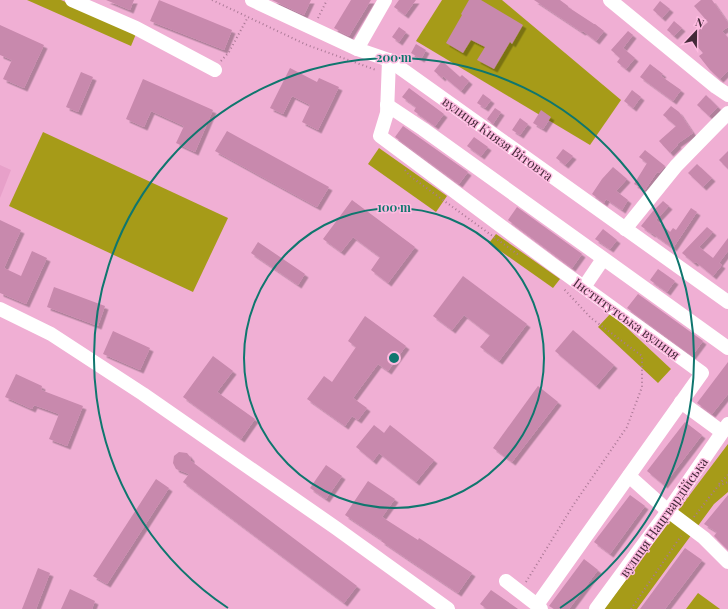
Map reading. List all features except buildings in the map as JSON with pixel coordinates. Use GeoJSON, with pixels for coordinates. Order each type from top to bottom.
{"type":"FeatureCollection","features":[{"type":"Feature","properties":{"kind":"street"},"geometry":{"type":"LineString","coordinates":[[72,0],[136,28],[214,70]]}},
{"type":"Feature","properties":{"kind":"street","name":"вулиця Князя Вітовта"},"geometry":{"type":"LineString","coordinates":[[252,0],[358,49],[389,60],[728,302]]}},
{"type":"Feature","properties":{"kind":"street"},"geometry":{"type":"LineString","coordinates":[[358,49],[385,0]]}},
{"type":"Feature","properties":{"kind":"street"},"geometry":{"type":"LineString","coordinates":[[610,0],[716,88],[728,95]]}},
{"type":"Feature","properties":{"kind":"street","name":"Інститутська вулиця"},"geometry":{"type":"LineString","coordinates":[[389,60],[387,113],[380,136],[702,372],[628,476],[539,607]]}},
{"type":"Feature","properties":{"kind":"street"},"geometry":{"type":"LineString","coordinates":[[387,105],[728,348]]}},
{"type":"Feature","properties":{"kind":"street"},"geometry":{"type":"LineString","coordinates":[[625,229],[676,166],[728,113]]}},
{"type":"Feature","properties":{"kind":"street"},"geometry":{"type":"LineString","coordinates":[[584,287],[603,259]]}},
{"type":"Feature","properties":{"kind":"street"},"geometry":{"type":"LineString","coordinates":[[0,309],[51,334],[143,394],[336,528],[448,609]]}},
{"type":"Feature","properties":{"kind":"street"},"geometry":{"type":"LineString","coordinates":[[681,402],[725,428]]}},
{"type":"Feature","properties":{"kind":"street","name":"вулиця Нацгвардійська"},"geometry":{"type":"LineString","coordinates":[[596,609],[668,511],[725,428]]}},
{"type":"Feature","properties":{"kind":"street"},"geometry":{"type":"LineString","coordinates":[[628,476],[668,511],[704,538],[728,562]]}},
{"type":"Feature","properties":{"kind":"street"},"geometry":{"type":"LineString","coordinates":[[506,581],[539,607]]}},
{"type":"Feature","properties":{"kind":"path"},"geometry":{"type":"LineString","coordinates":[[212,0],[308,45],[388,74]]}},
{"type":"Feature","properties":{"kind":"path"},"geometry":{"type":"LineString","coordinates":[[312,28],[328,0]]}},
{"type":"Feature","properties":{"kind":"path"},"geometry":{"type":"LineString","coordinates":[[214,70],[228,52],[248,17]]}},
{"type":"Feature","properties":{"kind":"path"},"geometry":{"type":"LineString","coordinates":[[400,165],[410,176],[520,257]]}},
{"type":"Feature","properties":{"kind":"path"},"geometry":{"type":"LineString","coordinates":[[520,592],[574,504],[627,427],[642,386],[642,356],[591,318],[560,284]]}},
{"type":"Feature","properties":{"kind":"path"},"geometry":{"type":"LineString","coordinates":[[631,609],[688,526],[728,475]]}},
{"type":"Feature","properties":{"kind":"path"},"geometry":{"type":"LineString","coordinates":[[718,486],[728,482]]}},
{"type":"Feature","properties":{"kind":"shaded area"},"geometry":{"type":"Polygon","coordinates":[[[27,0],[61,0],[136,34],[131,46],[27,0]]]}},
{"type":"Feature","properties":{"kind":"shaded area"},"geometry":{"type":"Polygon","coordinates":[[[442,0],[502,0],[621,100],[590,145],[416,41],[442,0]]]}},
{"type":"Feature","properties":{"kind":"shaded area"},"geometry":{"type":"Polygon","coordinates":[[[43,132],[228,218],[193,292],[9,206],[43,132]]]}},
{"type":"Feature","properties":{"kind":"shaded area"},"geometry":{"type":"Polygon","coordinates":[[[379,148],[447,196],[436,212],[368,164],[379,148]]]}},
{"type":"Feature","properties":{"kind":"shaded area"},"geometry":{"type":"Polygon","coordinates":[[[0,165],[11,170],[0,198],[0,165]]]}},
{"type":"Feature","properties":{"kind":"shaded area"},"geometry":{"type":"Polygon","coordinates":[[[496,234],[560,279],[553,288],[489,243],[496,234]]]}},
{"type":"Feature","properties":{"kind":"shaded area"},"geometry":{"type":"Polygon","coordinates":[[[611,313],[671,369],[658,383],[598,327],[611,313]]]}},
{"type":"Feature","properties":{"kind":"shaded area"},"geometry":{"type":"Polygon","coordinates":[[[728,444],[728,492],[714,504],[637,609],[604,609],[728,444]]]}},
{"type":"Feature","properties":{"kind":"shaded area"},"geometry":{"type":"Polygon","coordinates":[[[698,593],[720,609],[686,609],[698,593]]]}}]}
